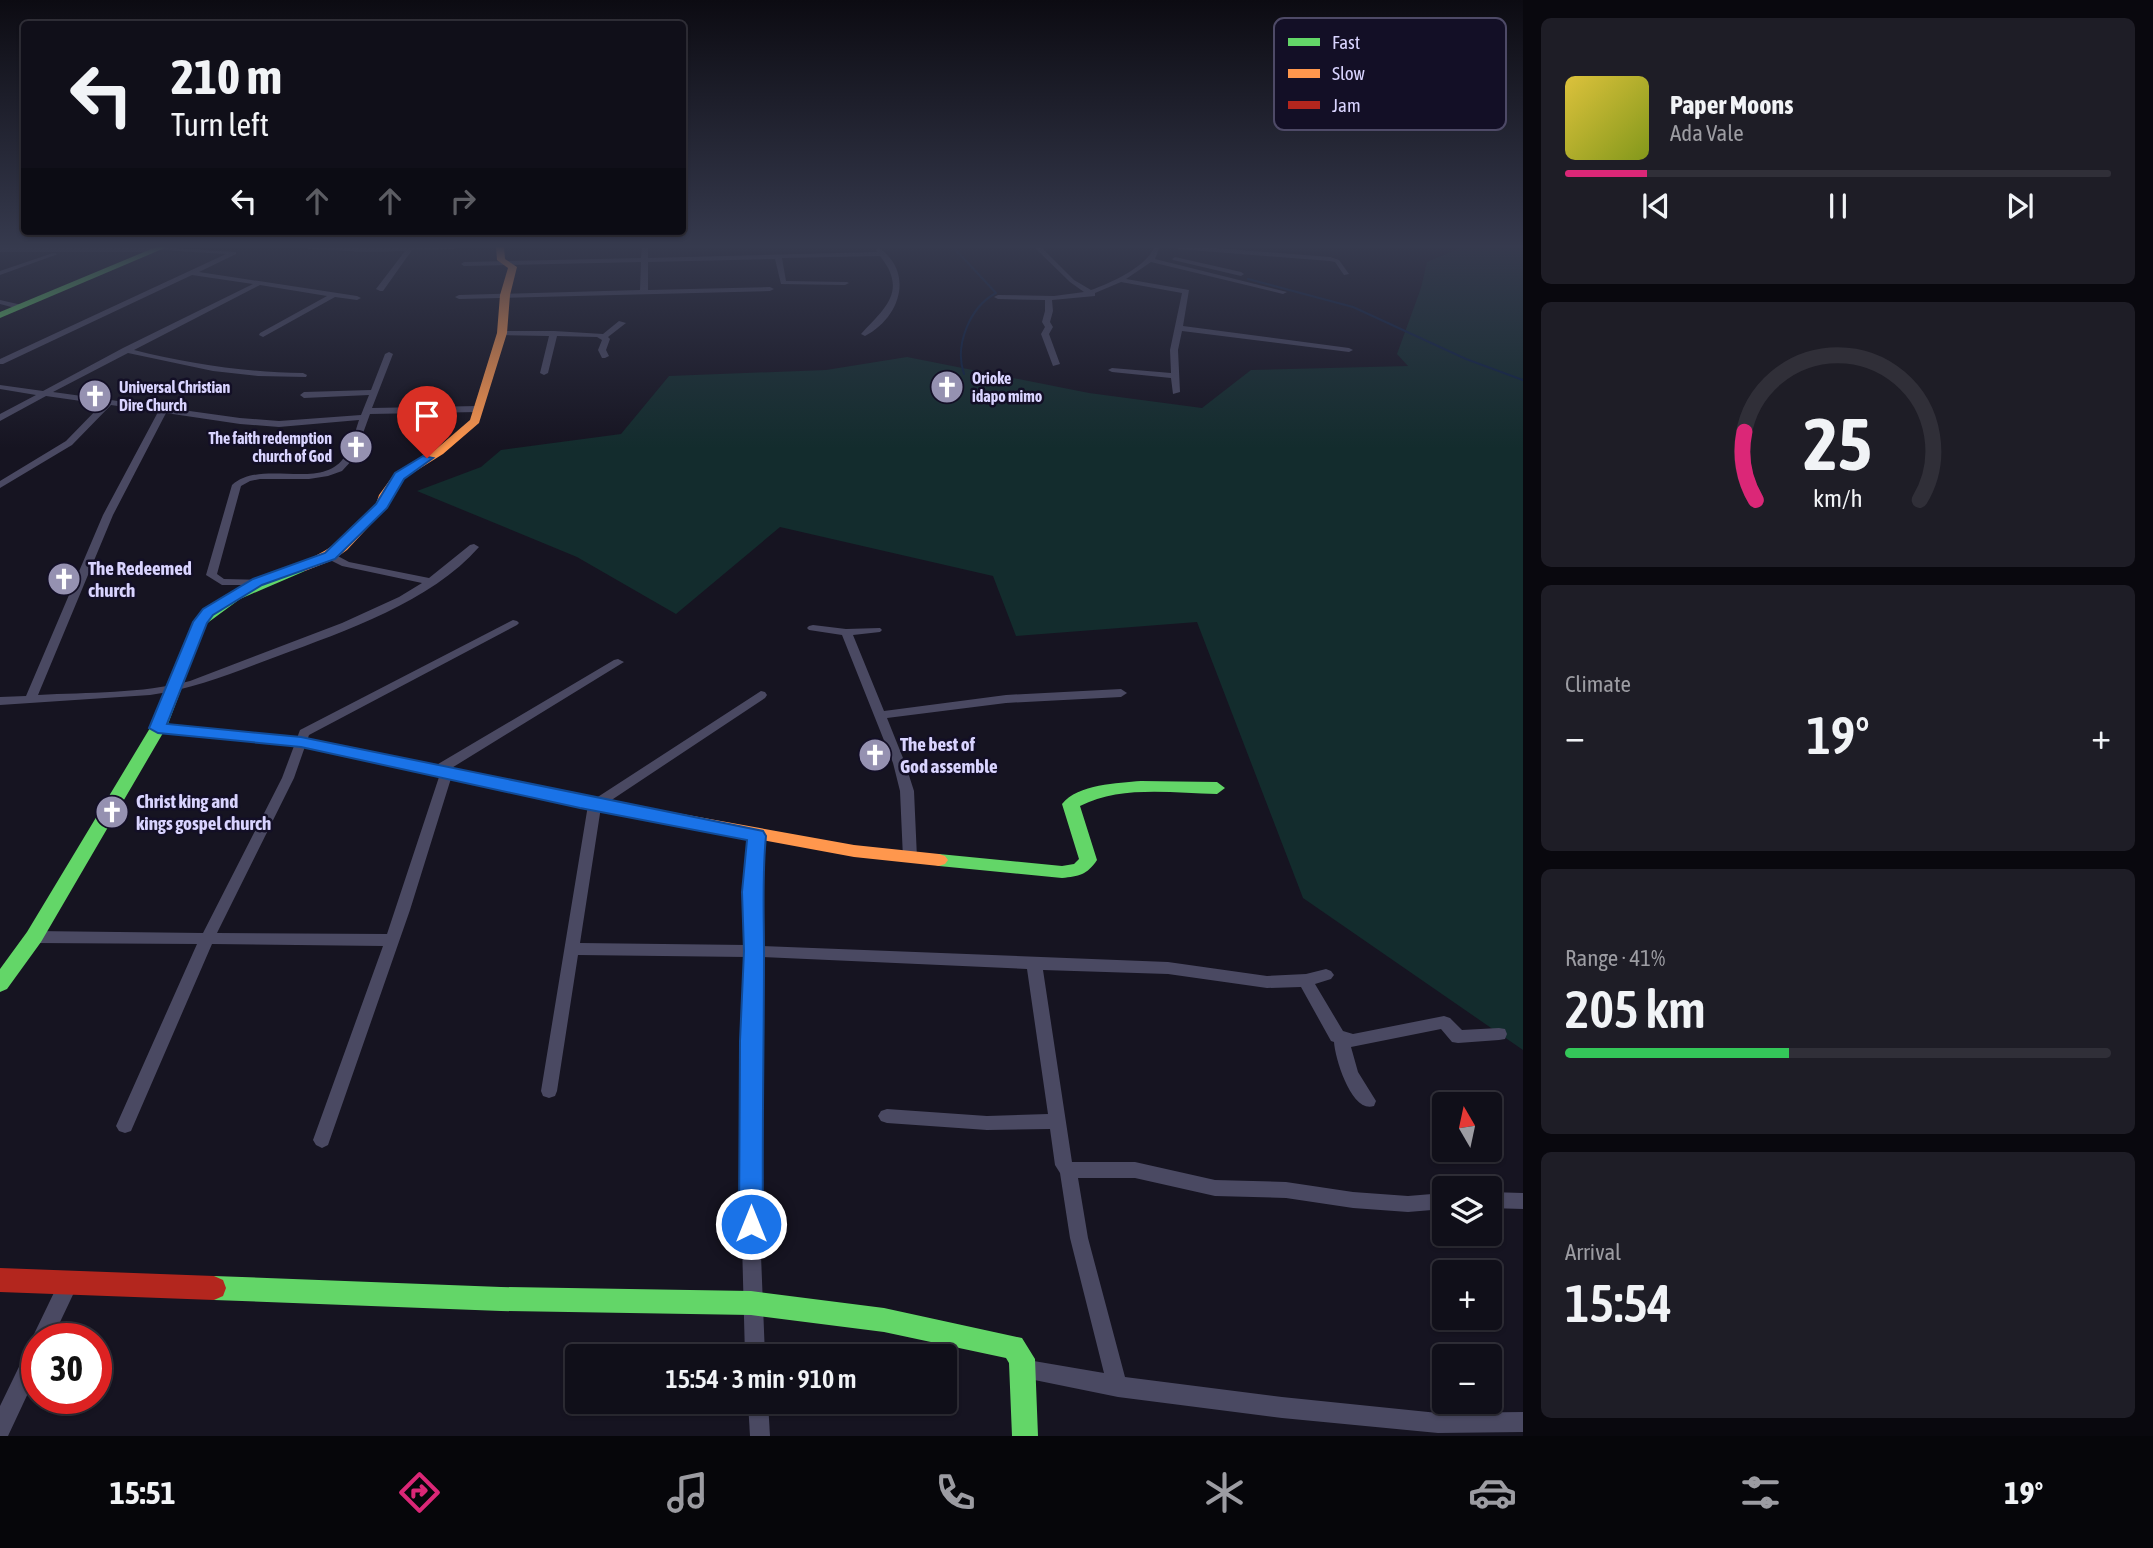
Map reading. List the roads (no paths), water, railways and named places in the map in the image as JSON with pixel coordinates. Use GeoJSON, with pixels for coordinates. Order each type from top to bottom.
{"type":"FeatureCollection","features":[{"type":"Feature","properties":{"kind":"street"},"geometry":{"type":"LineString","coordinates":[[0,362],[102,314]]}},
{"type":"Feature","properties":{"kind":"street"},"geometry":{"type":"LineString","coordinates":[[0,418],[199,314]]}},
{"type":"Feature","properties":{"kind":"street"},"geometry":{"type":"LineString","coordinates":[[263,335],[301,314]]}},
{"type":"Feature","properties":{"kind":"street"},"geometry":{"type":"LineString","coordinates":[[0,984],[34,937],[158,728],[200,622],[217,605],[258,582],[330,556],[382,505],[385,495],[399,476],[439,452],[471,428],[502,334],[504,314]]}},
{"type":"Feature","properties":{"kind":"street"},"geometry":{"type":"LineString","coordinates":[[865,334],[888,314]]}},
{"type":"Feature","properties":{"kind":"street"},"geometry":{"type":"LineString","coordinates":[[1048,314],[1046,322],[1049,327],[1045,334],[1056,364]]}},
{"type":"Feature","properties":{"kind":"street"},"geometry":{"type":"LineString","coordinates":[[1176,392],[1177,328],[1180,314]]}},
{"type":"Feature","properties":{"kind":"street"},"geometry":{"type":"LineString","coordinates":[[502,334],[554,333],[604,337],[622,323]]}},
{"type":"Feature","properties":{"kind":"street"},"geometry":{"type":"LineString","coordinates":[[1177,328],[1349,350]]}},
{"type":"Feature","properties":{"kind":"street"},"geometry":{"type":"LineString","coordinates":[[544,373],[554,333]]}},
{"type":"Feature","properties":{"kind":"street"},"geometry":{"type":"LineString","coordinates":[[604,337],[602,350],[605,356]]}},
{"type":"Feature","properties":{"kind":"street"},"geometry":{"type":"LineString","coordinates":[[126,350],[194,366],[272,376],[303,375]]}},
{"type":"Feature","properties":{"kind":"street"},"geometry":{"type":"LineString","coordinates":[[258,582],[222,582],[211,575],[239,483],[252,479],[337,471],[349,458],[389,354]]}},
{"type":"Feature","properties":{"kind":"street"},"geometry":{"type":"LineString","coordinates":[[1112,370],[1176,376]]}},
{"type":"Feature","properties":{"kind":"street"},"geometry":{"type":"LineString","coordinates":[[0,387],[279,424],[367,414],[478,409]]}},
{"type":"Feature","properties":{"kind":"street"},"geometry":{"type":"LineString","coordinates":[[304,396],[375,392]]}},
{"type":"Feature","properties":{"kind":"street"},"geometry":{"type":"LineString","coordinates":[[0,485],[69,443],[108,403]]}},
{"type":"Feature","properties":{"kind":"street"},"geometry":{"type":"LineString","coordinates":[[31,698],[92,547],[132,462],[163,410]]}},
{"type":"Feature","properties":{"kind":"street"},"geometry":{"type":"LineString","coordinates":[[0,701],[172,688],[221,674],[296,646],[432,582],[456,565],[474,547]]}},
{"type":"Feature","properties":{"kind":"street"},"geometry":{"type":"LineString","coordinates":[[330,556],[346,564],[432,582]]}},
{"type":"Feature","properties":{"kind":"street"},"geometry":{"type":"LineString","coordinates":[[125,1126],[208,937],[288,778],[304,733],[513,623]]}},
{"type":"Feature","properties":{"kind":"street"},"geometry":{"type":"LineString","coordinates":[[813,628],[846,632],[876,630]]}},
{"type":"Feature","properties":{"kind":"street"},"geometry":{"type":"LineString","coordinates":[[846,632],[882,715],[907,791],[910,858]]}},
{"type":"Feature","properties":{"kind":"street"},"geometry":{"type":"LineString","coordinates":[[322,1140],[390,940],[422,857],[443,771],[618,662]]}},
{"type":"Feature","properties":{"kind":"street"},"geometry":{"type":"LineString","coordinates":[[882,715],[1006,699],[1121,693]]}},
{"type":"Feature","properties":{"kind":"street"},"geometry":{"type":"LineString","coordinates":[[549,1091],[595,805],[761,695]]}},
{"type":"Feature","properties":{"kind":"street"},"geometry":{"type":"LineString","coordinates":[[158,728],[301,742],[595,805],[757,836],[910,858],[1079,870],[1088,860],[1072,809],[1074,799],[1126,791],[1217,788]]}},
{"type":"Feature","properties":{"kind":"street"},"geometry":{"type":"LineString","coordinates":[[754,1344],[751,1303],[750,1041],[754,951],[752,892],[757,836]]}},
{"type":"Feature","properties":{"kind":"street"},"geometry":{"type":"LineString","coordinates":[[34,937],[390,940]]}},
{"type":"Feature","properties":{"kind":"street"},"geometry":{"type":"LineString","coordinates":[[571,949],[754,951],[1167,968],[1231,980],[1306,982],[1326,975]]}},
{"type":"Feature","properties":{"kind":"street"},"geometry":{"type":"LineString","coordinates":[[1034,964],[1079,1238],[1118,1387]]}},
{"type":"Feature","properties":{"kind":"street"},"geometry":{"type":"LineString","coordinates":[[1306,982],[1337,1036],[1342,1039],[1353,1041],[1444,1022],[1458,1037],[1499,1034]]}},
{"type":"Feature","properties":{"kind":"street"},"geometry":{"type":"LineString","coordinates":[[1342,1039],[1342,1054],[1347,1067],[1368,1101]]}},
{"type":"Feature","properties":{"kind":"street"},"geometry":{"type":"LineString","coordinates":[[887,1116],[987,1123],[1058,1121]]}},
{"type":"Feature","properties":{"kind":"street"},"geometry":{"type":"LineString","coordinates":[[1068,1170],[1135,1170],[1214,1188],[1286,1190],[1353,1200],[1432,1202]]}},
{"type":"Feature","properties":{"kind":"street"},"geometry":{"type":"LineString","coordinates":[[1502,1200],[1523,1201]]}},
{"type":"Feature","properties":{"kind":"street"},"geometry":{"type":"LineString","coordinates":[[0,1280],[488,1298],[751,1303],[884,1320],[1013,1347],[1020,1354],[1026,1436]]}},
{"type":"Feature","properties":{"kind":"street"},"geometry":{"type":"LineString","coordinates":[[50,1323],[69,1282]]}},
{"type":"Feature","properties":{"kind":"street"},"geometry":{"type":"LineString","coordinates":[[1022,1369],[1118,1387],[1373,1418],[1450,1424],[1523,1422]]}},
{"type":"Feature","properties":{"kind":"street"},"geometry":{"type":"LineString","coordinates":[[0,1429],[21,1385]]}},
{"type":"Feature","properties":{"kind":"street"},"geometry":{"type":"LineString","coordinates":[[759,1414],[760,1436]]}},
{"type":"Feature","properties":{"kind":"waterway"},"geometry":{"type":"LineString","coordinates":[[964,374],[961,363],[963,339],[974,314]]}},
{"type":"Feature","properties":{"kind":"waterway"},"geometry":{"type":"LineString","coordinates":[[1368,314],[1466,359],[1523,380]]}},
{"type":"Feature","properties":{"kind":"place","name":"Orioke idapo mimo"},"geometry":{"type":"Point","coordinates":[947,387]}},
{"type":"Feature","properties":{"kind":"place","name":"Universal Christian Dire Church"},"geometry":{"type":"Point","coordinates":[95,396]}},
{"type":"Feature","properties":{"kind":"place","name":"The faith redemption church of God"},"geometry":{"type":"Point","coordinates":[356,447]}},
{"type":"Feature","properties":{"kind":"place","name":"The Redeemed church"},"geometry":{"type":"Point","coordinates":[64,579]}},
{"type":"Feature","properties":{"kind":"place","name":"The best of God assemble"},"geometry":{"type":"Point","coordinates":[875,755]}},
{"type":"Feature","properties":{"kind":"place","name":"Christ king and kings gospel church"},"geometry":{"type":"Point","coordinates":[112,812]}}]}
